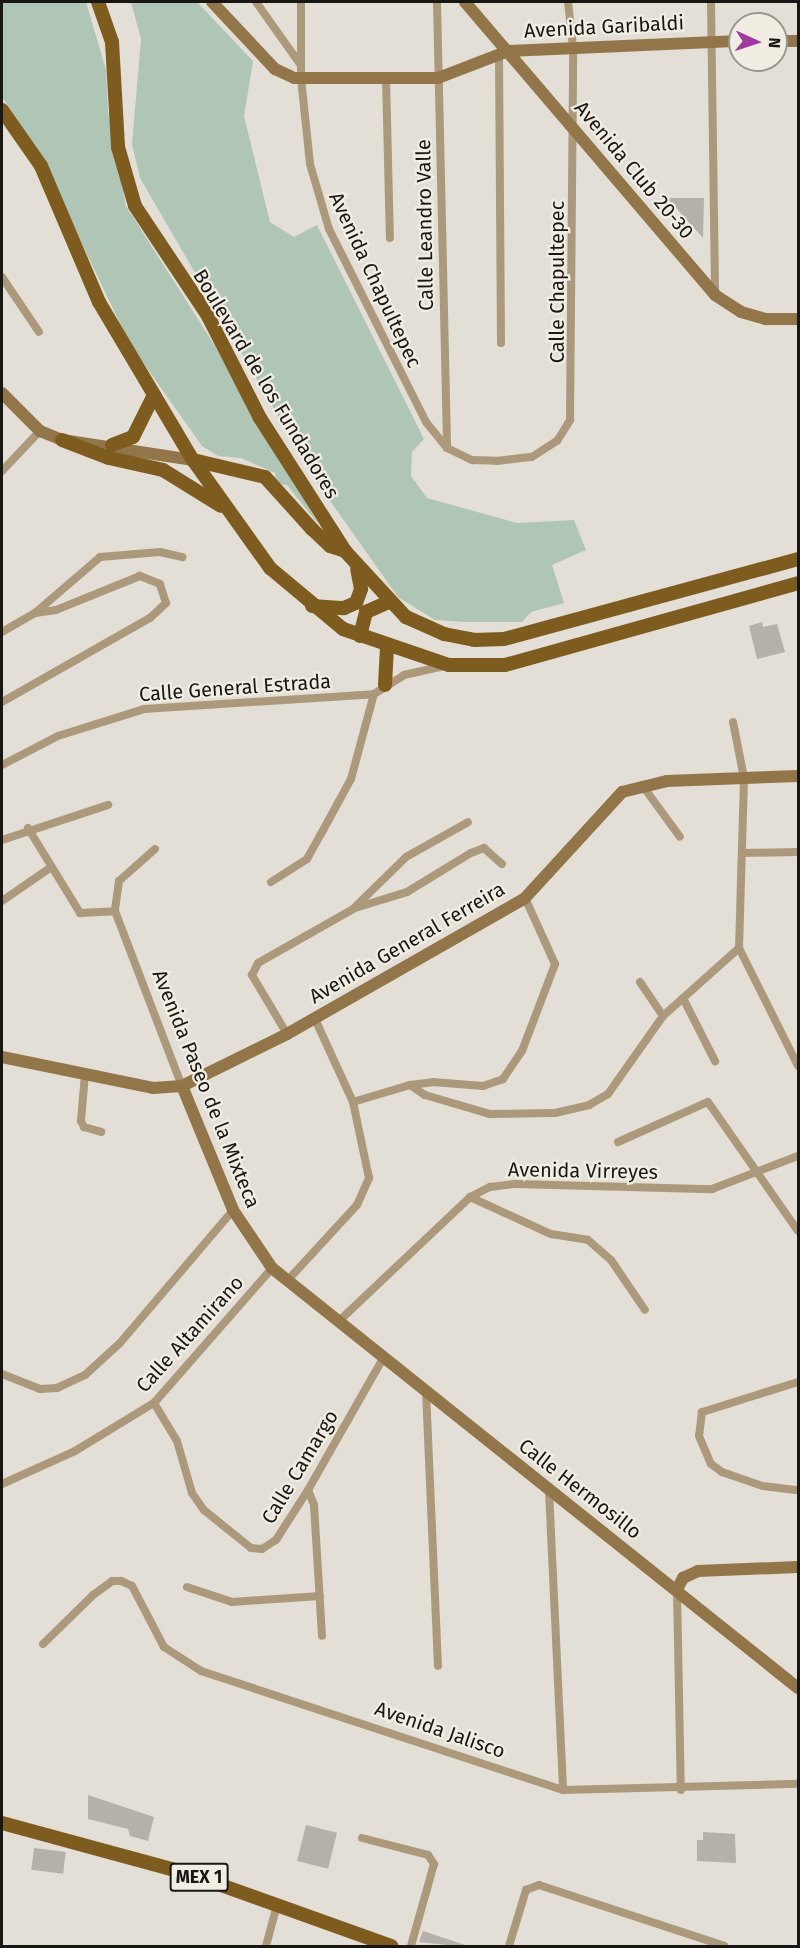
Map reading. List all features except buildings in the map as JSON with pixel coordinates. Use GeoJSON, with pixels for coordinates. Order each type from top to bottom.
{"type":"FeatureCollection","features":[{"type":"Feature","properties":{"kind":"main road","name":"Boulevard de los Fundadores"},"geometry":{"type":"LineString","coordinates":[[98,2],[112,42],[118,147],[135,206],[208,316],[260,418],[345,551],[388,602],[406,616],[444,634],[504,639],[798,559]]}},
{"type":"Feature","properties":{"kind":"main road"},"geometry":{"type":"LineString","coordinates":[[2,111],[41,166],[99,302],[193,460],[270,568],[312,606],[360,636],[387,648],[449,665],[505,665],[798,583]]}},
{"type":"Feature","properties":{"kind":"main road"},"geometry":{"type":"LineString","coordinates":[[112,445],[133,437],[154,396]]}},
{"type":"Feature","properties":{"kind":"main road"},"geometry":{"type":"LineString","coordinates":[[63,440],[109,458],[163,470],[188,481],[234,517]]}},
{"type":"Feature","properties":{"kind":"main road"},"geometry":{"type":"LineString","coordinates":[[193,460],[265,477],[330,546],[345,551]]}},
{"type":"Feature","properties":{"kind":"main road"},"geometry":{"type":"LineString","coordinates":[[312,606],[344,608],[356,603],[361,589],[356,565]]}},
{"type":"Feature","properties":{"kind":"main road"},"geometry":{"type":"LineString","coordinates":[[360,636],[366,612],[388,602]]}},
{"type":"Feature","properties":{"kind":"main road"},"geometry":{"type":"LineString","coordinates":[[380,690],[387,648]]}},
{"type":"Feature","properties":{"kind":"main road","name":"MEX 1"},"geometry":{"type":"LineString","coordinates":[[2,1823],[131,1856],[277,1905],[391,1947]]}},
{"type":"Feature","properties":{"kind":"street"},"geometry":{"type":"LineString","coordinates":[[212,2],[275,69],[301,78]]}},
{"type":"Feature","properties":{"kind":"street"},"geometry":{"type":"LineString","coordinates":[[256,2],[300,64]]}},
{"type":"Feature","properties":{"kind":"street","name":"Avenida Chapultepec"},"geometry":{"type":"LineString","coordinates":[[301,2],[300,64],[310,164],[329,229],[426,422],[447,448]]}},
{"type":"Feature","properties":{"kind":"street","name":"Calle Leandro Valle"},"geometry":{"type":"LineString","coordinates":[[437,2],[447,448]]}},
{"type":"Feature","properties":{"kind":"street","name":"Avenida Club 20-30"},"geometry":{"type":"LineString","coordinates":[[465,2],[504,54],[573,129],[715,295],[741,312],[766,319],[798,319]]}},
{"type":"Feature","properties":{"kind":"street","name":"Calle Chapultepec"},"geometry":{"type":"LineString","coordinates":[[447,448],[472,460],[532,457],[557,441],[570,420],[573,47],[568,2]]}},
{"type":"Feature","properties":{"kind":"street"},"geometry":{"type":"LineString","coordinates":[[711,2],[715,295]]}},
{"type":"Feature","properties":{"kind":"street","name":"Avenida Garibaldi"},"geometry":{"type":"LineString","coordinates":[[301,78],[438,78],[504,54],[573,47],[728,42]]}},
{"type":"Feature","properties":{"kind":"street"},"geometry":{"type":"LineString","coordinates":[[501,343],[504,54]]}},
{"type":"Feature","properties":{"kind":"street"},"geometry":{"type":"LineString","coordinates":[[386,78],[390,238]]}},
{"type":"Feature","properties":{"kind":"street"},"geometry":{"type":"LineString","coordinates":[[2,277],[39,332]]}},
{"type":"Feature","properties":{"kind":"street"},"geometry":{"type":"LineString","coordinates":[[2,393],[40,430],[63,440],[112,445],[193,460]]}},
{"type":"Feature","properties":{"kind":"street"},"geometry":{"type":"LineString","coordinates":[[2,471],[40,430]]}},
{"type":"Feature","properties":{"kind":"street"},"geometry":{"type":"LineString","coordinates":[[2,632],[35,613],[100,557],[160,552],[182,557]]}},
{"type":"Feature","properties":{"kind":"street"},"geometry":{"type":"LineString","coordinates":[[2,702],[150,618],[166,603],[160,584],[140,576],[56,610],[35,613]]}},
{"type":"Feature","properties":{"kind":"street","name":"Calle General Estrada"},"geometry":{"type":"LineString","coordinates":[[2,765],[77,728],[144,709],[380,690],[449,665]]}},
{"type":"Feature","properties":{"kind":"street"},"geometry":{"type":"LineString","coordinates":[[271,882],[308,859],[351,779],[380,690]]}},
{"type":"Feature","properties":{"kind":"street"},"geometry":{"type":"LineString","coordinates":[[733,722],[744,778],[744,853],[739,948],[798,1066]]}},
{"type":"Feature","properties":{"kind":"street","name":"Avenida General Ferreira"},"geometry":{"type":"LineString","coordinates":[[182,1086],[287,1034],[525,898],[609,801],[642,785],[798,776]]}},
{"type":"Feature","properties":{"kind":"street"},"geometry":{"type":"LineString","coordinates":[[642,785],[680,837]]}},
{"type":"Feature","properties":{"kind":"street"},"geometry":{"type":"LineString","coordinates":[[2,840],[28,828],[108,805]]}},
{"type":"Feature","properties":{"kind":"street"},"geometry":{"type":"LineString","coordinates":[[355,908],[406,856],[468,822]]}},
{"type":"Feature","properties":{"kind":"street"},"geometry":{"type":"LineString","coordinates":[[28,828],[50,868],[80,913],[93,916],[115,911]]}},
{"type":"Feature","properties":{"kind":"street"},"geometry":{"type":"LineString","coordinates":[[287,1034],[252,975],[253,968],[355,908],[407,892],[484,848],[502,864]]}},
{"type":"Feature","properties":{"kind":"street","name":"Avenida Paseo de la Mixteca"},"geometry":{"type":"LineString","coordinates":[[155,849],[119,881],[115,911],[182,1086],[233,1210],[272,1268],[339,1320]]}},
{"type":"Feature","properties":{"kind":"street"},"geometry":{"type":"LineString","coordinates":[[744,853],[798,852]]}},
{"type":"Feature","properties":{"kind":"street"},"geometry":{"type":"LineString","coordinates":[[2,901],[50,868]]}},
{"type":"Feature","properties":{"kind":"street"},"geometry":{"type":"LineString","coordinates":[[353,1102],[410,1085],[494,1083],[522,1051],[555,964],[525,898]]}},
{"type":"Feature","properties":{"kind":"street"},"geometry":{"type":"LineString","coordinates":[[410,1085],[425,1095],[490,1114],[555,1113],[590,1105],[608,1094],[663,1016],[739,948]]}},
{"type":"Feature","properties":{"kind":"street"},"geometry":{"type":"LineString","coordinates":[[640,982],[663,1016]]}},
{"type":"Feature","properties":{"kind":"street"},"geometry":{"type":"LineString","coordinates":[[683,998],[715,1061]]}},
{"type":"Feature","properties":{"kind":"street"},"geometry":{"type":"LineString","coordinates":[[287,1281],[364,1195],[369,1178],[353,1102],[315,1018]]}},
{"type":"Feature","properties":{"kind":"street"},"geometry":{"type":"LineString","coordinates":[[2,1057],[153,1088],[182,1086]]}},
{"type":"Feature","properties":{"kind":"street"},"geometry":{"type":"LineString","coordinates":[[85,1074],[81,1121],[84,1127],[101,1132]]}},
{"type":"Feature","properties":{"kind":"street"},"geometry":{"type":"LineString","coordinates":[[618,1142],[708,1102],[760,1173],[798,1231]]}},
{"type":"Feature","properties":{"kind":"street","name":"Avenida Virreyes"},"geometry":{"type":"LineString","coordinates":[[339,1320],[470,1197],[490,1187],[516,1184],[712,1189],[760,1173],[798,1156]]}},
{"type":"Feature","properties":{"kind":"street"},"geometry":{"type":"LineString","coordinates":[[470,1197],[551,1234],[588,1240],[611,1260],[645,1310]]}},
{"type":"Feature","properties":{"kind":"street"},"geometry":{"type":"LineString","coordinates":[[2,1374],[40,1389],[57,1388],[86,1375],[120,1343],[233,1210]]}},
{"type":"Feature","properties":{"kind":"street","name":"Calle Altamirano"},"geometry":{"type":"LineString","coordinates":[[2,1484],[75,1451],[154,1403],[272,1268]]}},
{"type":"Feature","properties":{"kind":"street","name":"Calle Hermosillo"},"geometry":{"type":"LineString","coordinates":[[339,1320],[549,1491],[677,1589],[798,1688]]}},
{"type":"Feature","properties":{"kind":"street","name":"Calle Camargo"},"geometry":{"type":"LineString","coordinates":[[154,1403],[177,1441],[198,1502],[251,1548],[270,1546],[308,1490],[384,1357]]}},
{"type":"Feature","properties":{"kind":"street"},"geometry":{"type":"LineString","coordinates":[[798,1382],[702,1412],[699,1436],[711,1464],[722,1472],[763,1486],[798,1490]]}},
{"type":"Feature","properties":{"kind":"street"},"geometry":{"type":"LineString","coordinates":[[426,1391],[438,1666]]}},
{"type":"Feature","properties":{"kind":"street"},"geometry":{"type":"LineString","coordinates":[[308,1490],[314,1505],[322,1636]]}},
{"type":"Feature","properties":{"kind":"street"},"geometry":{"type":"LineString","coordinates":[[549,1491],[563,1791]]}},
{"type":"Feature","properties":{"kind":"street"},"geometry":{"type":"LineString","coordinates":[[681,1790],[677,1589],[683,1578],[698,1571],[798,1566]]}},
{"type":"Feature","properties":{"kind":"street","name":"Avenida Jalisco"},"geometry":{"type":"LineString","coordinates":[[43,1644],[93,1595],[112,1581],[121,1581],[132,1586],[164,1647],[201,1671],[563,1791],[681,1790],[798,1784]]}},
{"type":"Feature","properties":{"kind":"street"},"geometry":{"type":"LineString","coordinates":[[187,1587],[232,1602],[320,1596]]}},
{"type":"Feature","properties":{"kind":"street"},"geometry":{"type":"LineString","coordinates":[[362,1838],[428,1855],[434,1864],[411,1947]]}},
{"type":"Feature","properties":{"kind":"street"},"geometry":{"type":"LineString","coordinates":[[509,1947],[526,1890],[539,1885],[724,1947]]}},
{"type":"Feature","properties":{"kind":"street"},"geometry":{"type":"LineString","coordinates":[[266,1947],[277,1905]]}},
{"type":"Feature","properties":{"kind":"green space"},"geometry":{"type":"Polygon","coordinates":[[[2,2],[86,2],[106,70],[108,112],[126,206],[215,346],[319,525],[287,485],[276,484],[275,473],[241,458],[218,456],[202,446],[130,344],[35,146],[2,97],[2,2]]]}},
{"type":"Feature","properties":{"kind":"green space"},"geometry":{"type":"Polygon","coordinates":[[[131,2],[197,2],[253,61],[244,116],[270,222],[294,237],[317,225],[424,439],[412,452],[411,476],[427,498],[517,523],[574,520],[586,550],[552,565],[564,603],[531,612],[522,622],[464,622],[435,620],[398,597],[316,481],[140,178],[132,144],[141,39],[131,2]]]}}]}
